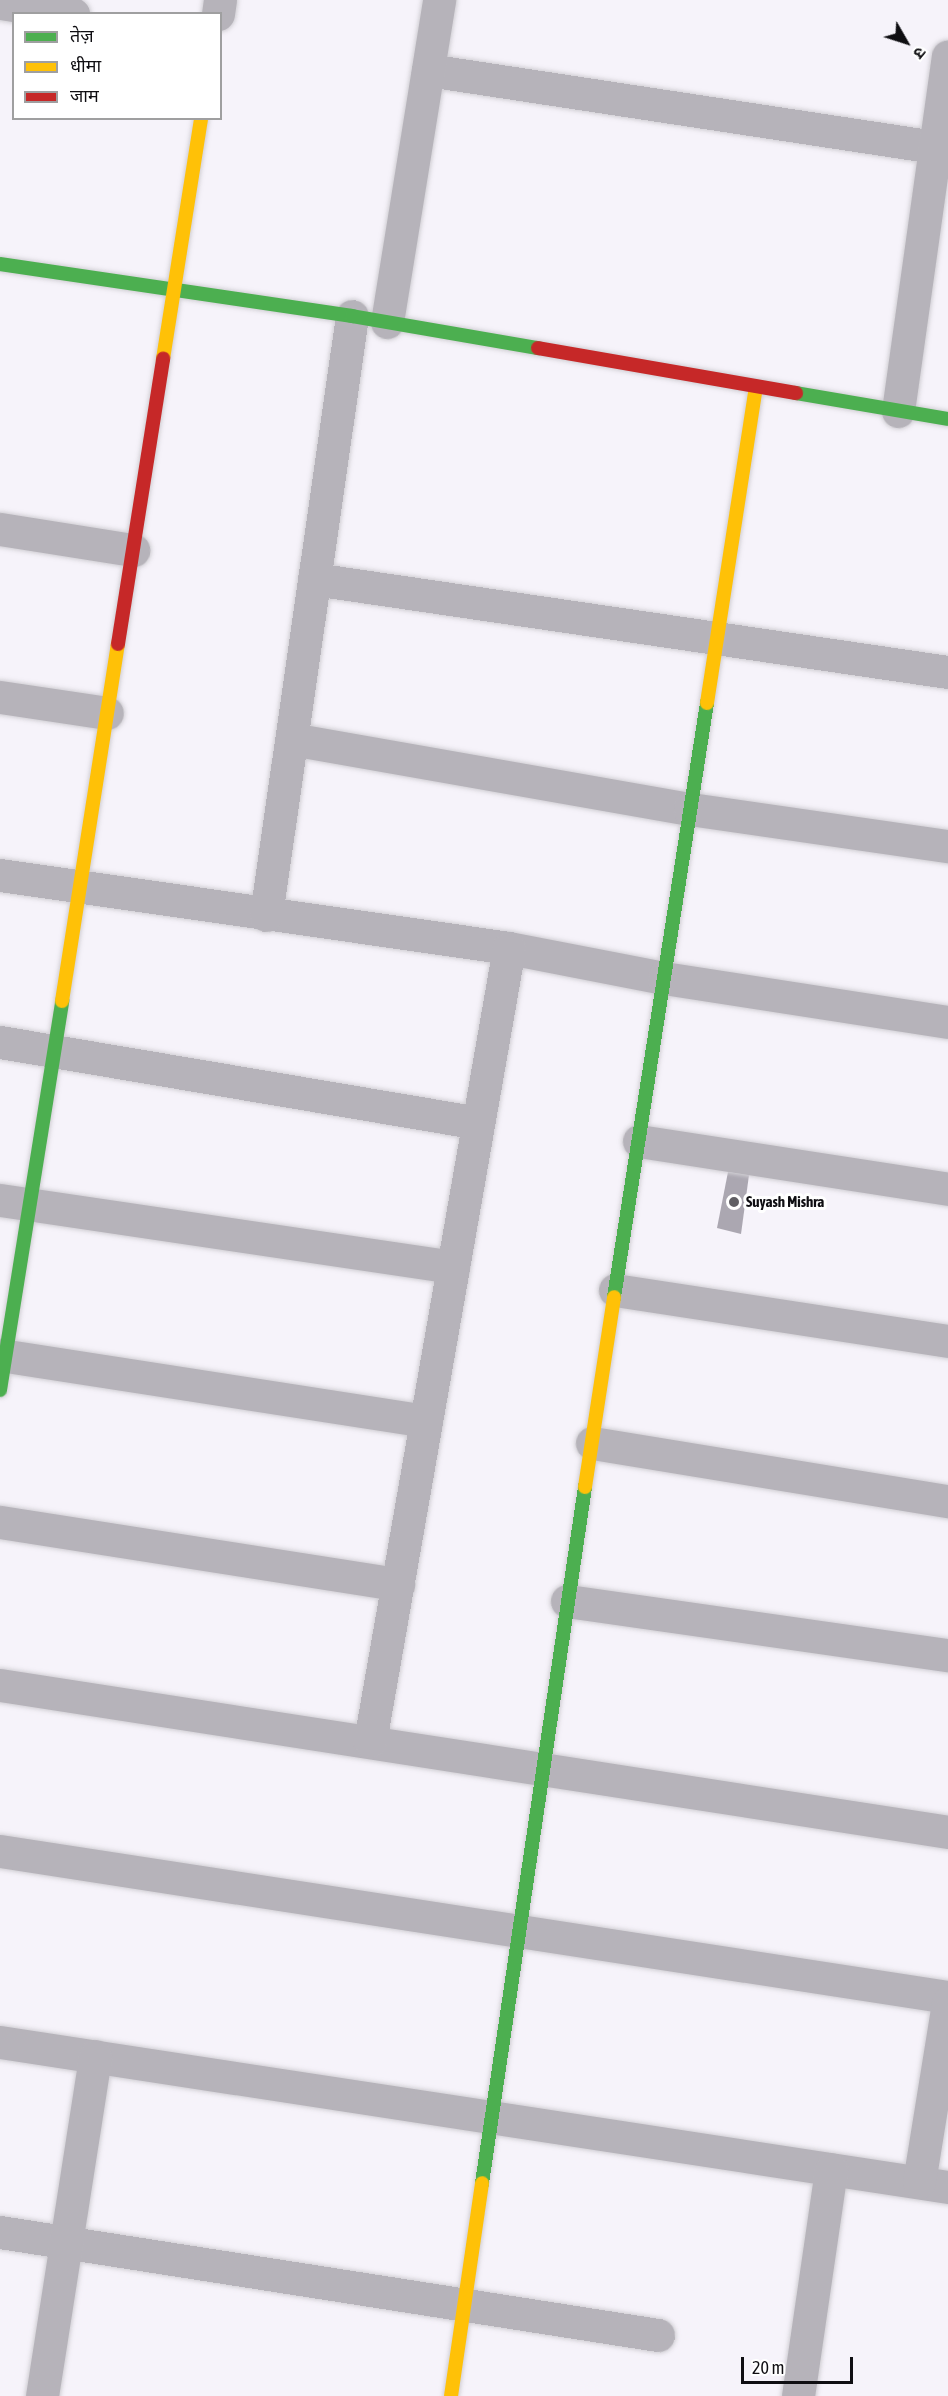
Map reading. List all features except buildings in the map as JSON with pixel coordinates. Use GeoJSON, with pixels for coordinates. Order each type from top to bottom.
{"type":"FeatureCollection","features":[{"type":"Feature","properties":{"kind":"street"},"geometry":{"type":"LineString","coordinates":[[387,322],[439,0]]}},
{"type":"Feature","properties":{"kind":"street"},"geometry":{"type":"LineString","coordinates":[[0,3],[60,12]]}},
{"type":"Feature","properties":{"kind":"street"},"geometry":{"type":"LineString","coordinates":[[898,411],[941,148],[948,57]]}},
{"type":"Feature","properties":{"kind":"street"},"geometry":{"type":"LineString","coordinates":[[428,70],[941,148]]}},
{"type":"Feature","properties":{"kind":"street"},"geometry":{"type":"LineString","coordinates":[[0,1390],[15,1202],[54,1050],[201,120]]}},
{"type":"Feature","properties":{"kind":"street"},"geometry":{"type":"LineString","coordinates":[[0,264],[352,316],[948,419]]}},
{"type":"Feature","properties":{"kind":"street"},"geometry":{"type":"LineString","coordinates":[[266,915],[352,316]]}},
{"type":"Feature","properties":{"kind":"street"},"geometry":{"type":"LineString","coordinates":[[450,2396],[520,1931],[541,1768],[756,387]]}},
{"type":"Feature","properties":{"kind":"street"},"geometry":{"type":"LineString","coordinates":[[0,529],[133,550]]}},
{"type":"Feature","properties":{"kind":"street"},"geometry":{"type":"LineString","coordinates":[[314,579],[948,672]]}},
{"type":"Feature","properties":{"kind":"street"},"geometry":{"type":"LineString","coordinates":[[0,697],[107,713]]}},
{"type":"Feature","properties":{"kind":"street"},"geometry":{"type":"LineString","coordinates":[[292,739],[690,809],[948,846]]}},
{"type":"Feature","properties":{"kind":"street"},"geometry":{"type":"LineString","coordinates":[[0,875],[266,915],[509,948],[664,978],[948,1022]]}},
{"type":"Feature","properties":{"kind":"street"},"geometry":{"type":"LineString","coordinates":[[370,1741],[509,948]]}},
{"type":"Feature","properties":{"kind":"street"},"geometry":{"type":"LineString","coordinates":[[0,1042],[478,1123]]}},
{"type":"Feature","properties":{"kind":"street"},"geometry":{"type":"LineString","coordinates":[[639,1141],[948,1189]]}},
{"type":"Feature","properties":{"kind":"street"},"geometry":{"type":"LineString","coordinates":[[15,1202],[453,1267]]}},
{"type":"Feature","properties":{"kind":"street"},"geometry":{"type":"LineString","coordinates":[[615,1290],[948,1341]]}},
{"type":"Feature","properties":{"kind":"street"},"geometry":{"type":"LineString","coordinates":[[3,1355],[426,1421]]}},
{"type":"Feature","properties":{"kind":"street"},"geometry":{"type":"LineString","coordinates":[[592,1443],[948,1501]]}},
{"type":"Feature","properties":{"kind":"street"},"geometry":{"type":"LineString","coordinates":[[0,1522],[398,1584]]}},
{"type":"Feature","properties":{"kind":"street"},"geometry":{"type":"LineString","coordinates":[[567,1601],[948,1655]]}},
{"type":"Feature","properties":{"kind":"street"},"geometry":{"type":"LineString","coordinates":[[0,1685],[948,1832]]}},
{"type":"Feature","properties":{"kind":"street"},"geometry":{"type":"LineString","coordinates":[[0,1851],[948,1999],[933,2184],[0,2042]]}},
{"type":"Feature","properties":{"kind":"street"},"geometry":{"type":"LineString","coordinates":[[42,2396],[95,2056]]}},
{"type":"Feature","properties":{"kind":"street"},"geometry":{"type":"LineString","coordinates":[[798,2396],[831,2169]]}},
{"type":"Feature","properties":{"kind":"street"},"geometry":{"type":"LineString","coordinates":[[0,2232],[464,2307],[658,2335]]}},
{"type":"Feature","properties":{"kind":"traffic: fast"},"geometry":{"type":"LineString","coordinates":[[0,264],[352,316],[538,348]]}},
{"type":"Feature","properties":{"kind":"traffic: fast"},"geometry":{"type":"LineString","coordinates":[[796,393],[948,419]]}},
{"type":"Feature","properties":{"kind":"traffic: fast"},"geometry":{"type":"LineString","coordinates":[[614,1297],[707,703]]}},
{"type":"Feature","properties":{"kind":"traffic: fast"},"geometry":{"type":"LineString","coordinates":[[0,1390],[62,1001]]}},
{"type":"Feature","properties":{"kind":"traffic: fast"},"geometry":{"type":"LineString","coordinates":[[482,2183],[585,1487]]}},
{"type":"Feature","properties":{"kind":"traffic: slow"},"geometry":{"type":"LineString","coordinates":[[163,359],[201,120]]}},
{"type":"Feature","properties":{"kind":"traffic: slow"},"geometry":{"type":"LineString","coordinates":[[707,703],[756,387]]}},
{"type":"Feature","properties":{"kind":"traffic: slow"},"geometry":{"type":"LineString","coordinates":[[62,1001],[118,644]]}},
{"type":"Feature","properties":{"kind":"traffic: slow"},"geometry":{"type":"LineString","coordinates":[[585,1487],[614,1297]]}},
{"type":"Feature","properties":{"kind":"traffic: slow"},"geometry":{"type":"LineString","coordinates":[[451,2396],[482,2183]]}},
{"type":"Feature","properties":{"kind":"traffic: jam"},"geometry":{"type":"LineString","coordinates":[[538,348],[796,393]]}},
{"type":"Feature","properties":{"kind":"traffic: jam"},"geometry":{"type":"LineString","coordinates":[[118,644],[163,359]]}},
{"type":"Feature","properties":{"kind":"place","name":"Suyash Mishra"},"geometry":{"type":"Point","coordinates":[734,1202]}}]}
